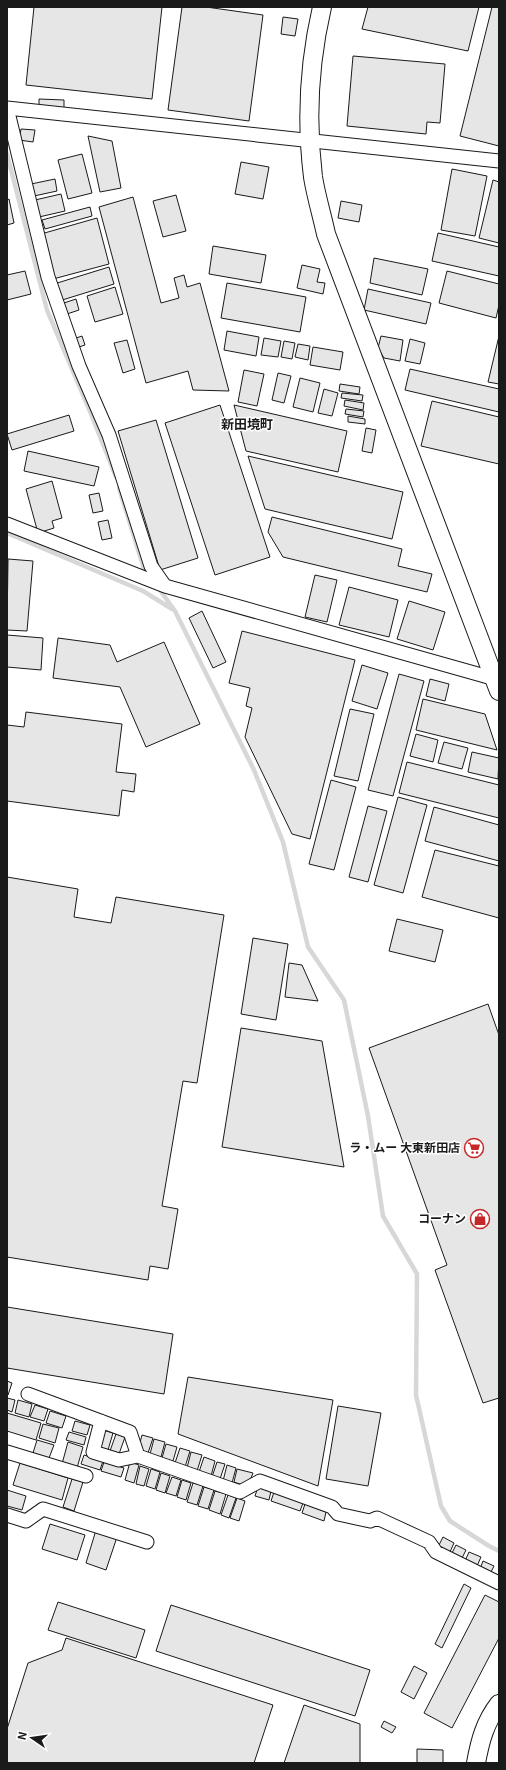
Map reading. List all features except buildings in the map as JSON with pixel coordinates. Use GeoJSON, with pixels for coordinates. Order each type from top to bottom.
{"type":"FeatureCollection","features":[{"type":"Feature","properties":{"kind":"street"},"geometry":{"type":"LineString","coordinates":[[322,7],[312,56],[310,96],[314,178],[326,234],[497,683]]}},
{"type":"Feature","properties":{"kind":"street"},"geometry":{"type":"LineString","coordinates":[[165,586],[151,566],[109,435],[79,366],[48,277],[7,108],[499,161]]}},
{"type":"Feature","properties":{"kind":"street"},"geometry":{"type":"LineString","coordinates":[[7,524],[165,586],[497,683]]}},
{"type":"Feature","properties":{"kind":"street"},"geometry":{"type":"LineString","coordinates":[[28,1394],[130,1432],[138,1456]]}},
{"type":"Feature","properties":{"kind":"street"},"geometry":{"type":"LineString","coordinates":[[101,1421],[93,1452],[119,1460],[138,1456],[240,1492],[260,1481],[332,1507],[338,1514],[370,1521],[377,1518],[429,1542],[436,1552],[499,1583]]}},
{"type":"Feature","properties":{"kind":"street"},"geometry":{"type":"LineString","coordinates":[[7,1452],[86,1476]]}},
{"type":"Feature","properties":{"kind":"street"},"geometry":{"type":"LineString","coordinates":[[7,1515],[26,1521],[43,1509],[147,1542]]}},
{"type":"Feature","properties":{"kind":"street"},"geometry":{"type":"LineString","coordinates":[[476,1763],[482,1734],[490,1715],[499,1704]]}},
{"type":"Feature","properties":{"kind":"waterway"},"geometry":{"type":"LineString","coordinates":[[7,154],[47,310],[116,477]]}},
{"type":"Feature","properties":{"kind":"waterway"},"geometry":{"type":"LineString","coordinates":[[119,488],[144,569],[149,575]]}},
{"type":"Feature","properties":{"kind":"waterway"},"geometry":{"type":"LineString","coordinates":[[7,533],[143,591],[172,609]]}},
{"type":"Feature","properties":{"kind":"waterway"},"geometry":{"type":"LineString","coordinates":[[157,586],[175,611],[254,770],[283,842],[308,947],[344,1000],[368,1116],[383,1216],[417,1274],[416,1395],[441,1506],[450,1521],[499,1551]]}},
{"type":"Feature","properties":{"kind":"place","name":"ラ・ムー 大東新田店"},"geometry":{"type":"Point","coordinates":[474,1148]}},
{"type":"Feature","properties":{"kind":"place","name":"コーナン"},"geometry":{"type":"Point","coordinates":[480,1219]}},
{"type":"Feature","properties":{"kind":"district","name":"新田境町"},"geometry":{"type":"Point","coordinates":[247,424]}}]}
